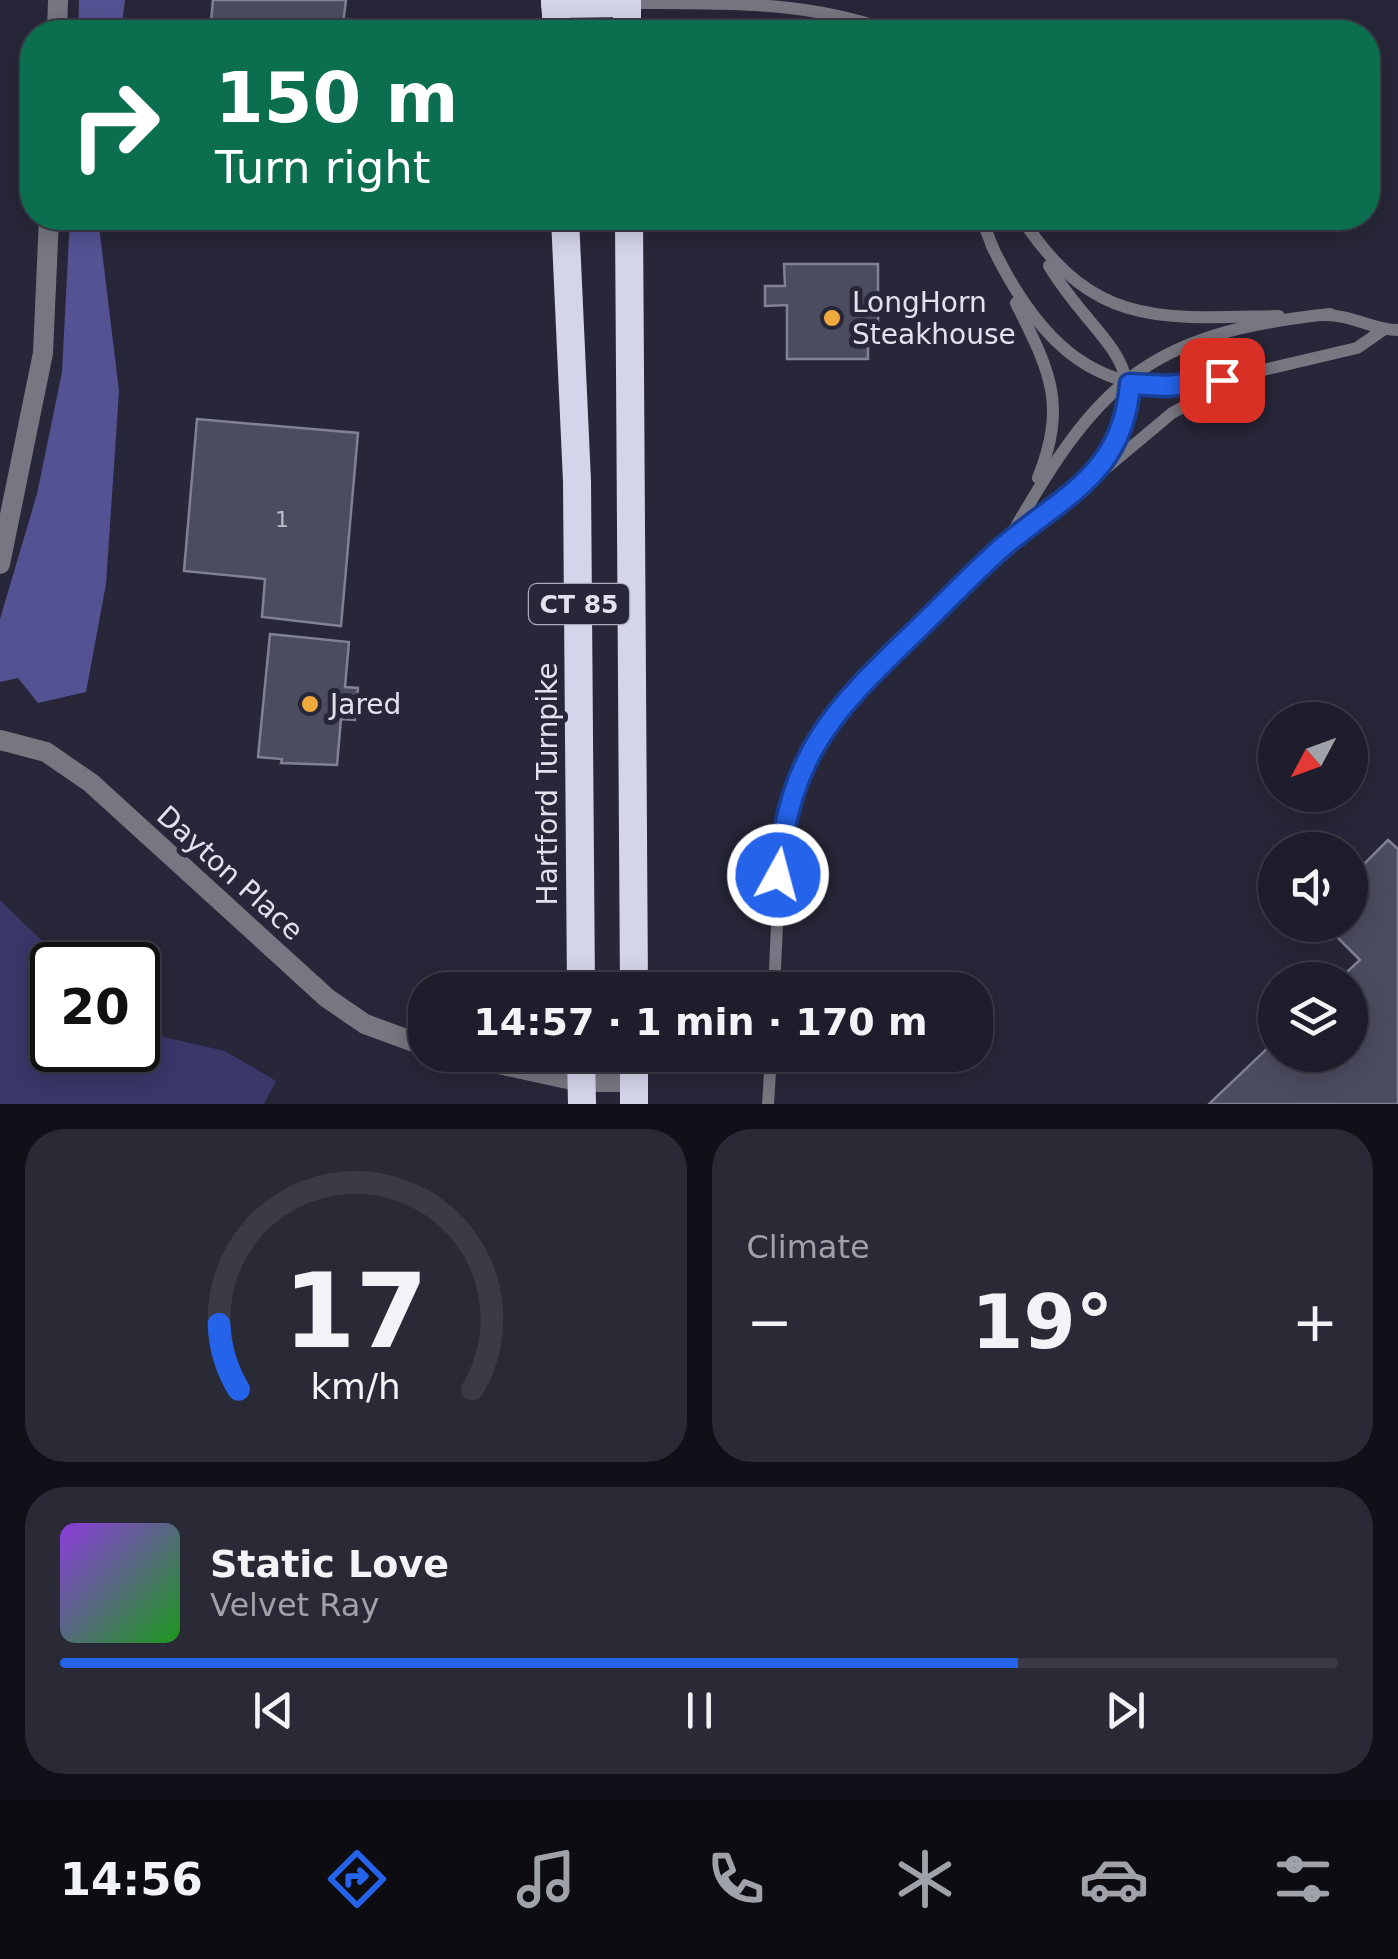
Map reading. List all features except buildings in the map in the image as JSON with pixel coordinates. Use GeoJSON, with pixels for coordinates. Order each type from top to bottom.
{"type":"FeatureCollection","features":[{"type":"Feature","properties":{"kind":"highway"},"geometry":{"type":"LineString","coordinates":[[556,2],[627,1]]}},
{"type":"Feature","properties":{"kind":"highway","name":"Hartford Turnpike"},"geometry":{"type":"LineString","coordinates":[[566,230],[577,481],[581,972]]}},
{"type":"Feature","properties":{"kind":"highway","name":"CT 85"},"geometry":{"type":"LineString","coordinates":[[629,230],[634,972]]}},
{"type":"Feature","properties":{"kind":"street"},"geometry":{"type":"LineString","coordinates":[[0,564],[43,353],[48,230]]}},
{"type":"Feature","properties":{"kind":"street","name":"Dayton Place"},"geometry":{"type":"LineString","coordinates":[[0,740],[46,752],[91,783],[328,998],[364,1024],[408,1040]]}},
{"type":"Feature","properties":{"kind":"street"},"geometry":{"type":"LineString","coordinates":[[541,1072],[581,1080],[634,1080]]}},
{"type":"Feature","properties":{"kind":"lane"},"geometry":{"type":"LineString","coordinates":[[627,1],[798,5],[863,20]]}},
{"type":"Feature","properties":{"kind":"lane"},"geometry":{"type":"LineString","coordinates":[[986,230],[1048,366],[1053,398],[1052,433],[1026,508]]}},
{"type":"Feature","properties":{"kind":"lane"},"geometry":{"type":"LineString","coordinates":[[1031,230],[1051,270],[1108,342],[1126,380],[1128,414],[1116,441],[1099,469],[1074,495]]}},
{"type":"Feature","properties":{"kind":"lane"},"geometry":{"type":"LineString","coordinates":[[1032,230],[1052,261],[1079,287],[1111,304],[1192,318],[1330,314],[1357,317],[1383,330],[1398,330]]}},
{"type":"Feature","properties":{"kind":"lane"},"geometry":{"type":"LineString","coordinates":[[991,244],[1008,278],[1055,344],[1084,365],[1126,380],[1200,384],[1356,348],[1383,330]]}},
{"type":"Feature","properties":{"kind":"lane"},"geometry":{"type":"LineString","coordinates":[[1006,545],[1083,422],[1126,380],[1160,355],[1198,340],[1293,318],[1330,314]]}},
{"type":"Feature","properties":{"kind":"lane"},"geometry":{"type":"LineString","coordinates":[[775,972],[781,839],[788,801],[818,733],[848,697],[1006,545],[1074,495],[1172,413],[1244,375]]}},
{"type":"Feature","properties":{"kind":"lane"},"geometry":{"type":"LineString","coordinates":[[768,1104],[770,1072]]}},
{"type":"Feature","properties":{"kind":"shaded area"},"geometry":{"type":"Polygon","coordinates":[[[79,0],[125,0],[122,20],[78,20],[79,0]]]}},
{"type":"Feature","properties":{"kind":"shaded area"},"geometry":{"type":"Polygon","coordinates":[[[69,230],[99,230],[119,391],[106,584],[86,692],[38,703],[18,678],[0,682],[0,619],[37,494],[62,372],[69,230]]]}},
{"type":"Feature","properties":{"kind":"shaded area"},"geometry":{"type":"Polygon","coordinates":[[[0,900],[43,942],[30,942],[30,1072],[160,1072],[160,1035],[225,1051],[276,1081],[264,1104],[0,1104],[0,900]]]}},
{"type":"Feature","properties":{"kind":"place","name":"LongHorn Steakhouse"},"geometry":{"type":"Point","coordinates":[832,318]}},
{"type":"Feature","properties":{"kind":"place","name":"Jared"},"geometry":{"type":"Point","coordinates":[310,704]}},
{"type":"Feature","properties":{"kind":"route"},"geometry":{"type":"LineString","coordinates":[[778,875],[788,801],[818,733],[848,697],[1006,545],[1074,495],[1099,469],[1128,414],[1130,384],[1167,386],[1222,380]]}}]}
